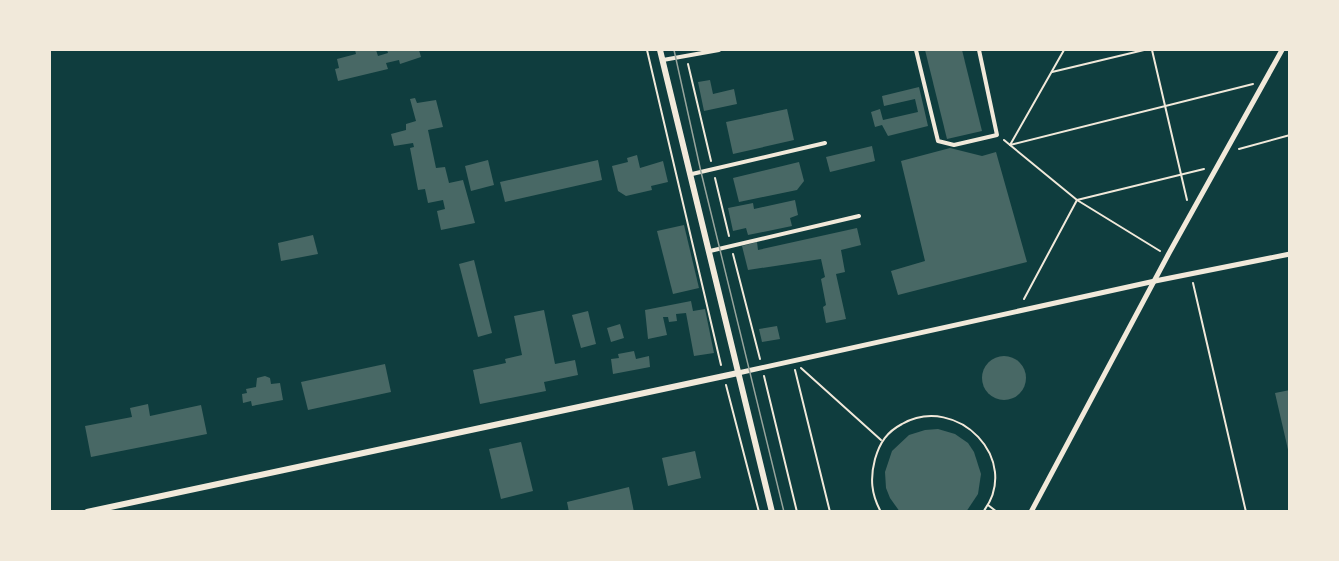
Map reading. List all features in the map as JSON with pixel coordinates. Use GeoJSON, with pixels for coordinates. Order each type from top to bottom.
{"type":"FeatureCollection","features":[{"type":"Feature","properties":{"kind":"street"},"geometry":{"type":"LineString","coordinates":[[660,50],[692,174],[772,512]]}},
{"type":"Feature","properties":{"kind":"street"},"geometry":{"type":"LineString","coordinates":[[1031,512],[1168,255],[1282,50]]}},
{"type":"Feature","properties":{"kind":"street"},"geometry":{"type":"LineString","coordinates":[[87,512],[1290,254]]}},
{"type":"Feature","properties":{"kind":"lane"},"geometry":{"type":"LineString","coordinates":[[663,60],[719,50]]}},
{"type":"Feature","properties":{"kind":"lane"},"geometry":{"type":"LineString","coordinates":[[916,50],[938,141],[954,145],[997,135],[979,50]]}},
{"type":"Feature","properties":{"kind":"lane"},"geometry":{"type":"LineString","coordinates":[[692,174],[825,143]]}},
{"type":"Feature","properties":{"kind":"lane"},"geometry":{"type":"LineString","coordinates":[[710,251],[859,216]]}},
{"type":"Feature","properties":{"kind":"path"},"geometry":{"type":"LineString","coordinates":[[647,50],[724,376],[759,512]]}},
{"type":"Feature","properties":{"kind":"path"},"geometry":{"type":"LineString","coordinates":[[1010,145],[1064,50]]}},
{"type":"Feature","properties":{"kind":"path"},"geometry":{"type":"LineString","coordinates":[[1052,72],[1144,50]]}},
{"type":"Feature","properties":{"kind":"path"},"geometry":{"type":"LineString","coordinates":[[1152,50],[1191,215]]}},
{"type":"Feature","properties":{"kind":"path"},"geometry":{"type":"LineString","coordinates":[[687,56],[797,512]]}},
{"type":"Feature","properties":{"kind":"path"},"geometry":{"type":"LineString","coordinates":[[1010,145],[1265,81]]}},
{"type":"Feature","properties":{"kind":"path"},"geometry":{"type":"LineString","coordinates":[[997,135],[1077,200],[1168,255]]}},
{"type":"Feature","properties":{"kind":"path"},"geometry":{"type":"LineString","coordinates":[[1225,153],[1290,135]]}},
{"type":"Feature","properties":{"kind":"path"},"geometry":{"type":"LineString","coordinates":[[1017,312],[1077,200],[1218,165]]}},
{"type":"Feature","properties":{"kind":"path"},"geometry":{"type":"LineString","coordinates":[[1191,275],[1246,512]]}},
{"type":"Feature","properties":{"kind":"path"},"geometry":{"type":"LineString","coordinates":[[793,361],[881,440]]}},
{"type":"Feature","properties":{"kind":"path"},"geometry":{"type":"LineString","coordinates":[[793,361],[830,512]]}},
{"type":"Feature","properties":{"kind":"path"},"geometry":{"type":"LineString","coordinates":[[882,512],[872,490],[871,472],[881,440],[912,418],[934,415],[954,419],[972,430],[983,442],[993,461],[995,485],[983,512]]}},
{"type":"Feature","properties":{"kind":"path"},"geometry":{"type":"LineString","coordinates":[[988,505],[997,512]]}},
{"type":"Feature","properties":{"kind":"building"},"geometry":{"type":"Polygon","coordinates":[[[355,50],[376,50],[378,56],[388,53],[387,50],[419,50],[421,57],[400,64],[399,60],[386,63],[388,69],[338,81],[335,69],[339,68],[337,59],[356,54],[355,50]]]}},
{"type":"Feature","properties":{"kind":"building"},"geometry":{"type":"Polygon","coordinates":[[[925,50],[962,50],[982,131],[947,139],[925,50]]]}},
{"type":"Feature","properties":{"kind":"building"},"geometry":{"type":"Polygon","coordinates":[[[710,80],[713,94],[734,89],[737,104],[704,111],[698,82],[710,80]]]}},
{"type":"Feature","properties":{"kind":"building"},"geometry":{"type":"Polygon","coordinates":[[[919,87],[928,126],[888,136],[882,125],[875,127],[871,112],[880,109],[883,120],[918,112],[915,99],[884,106],[882,96],[919,87]]]}},
{"type":"Feature","properties":{"kind":"building"},"geometry":{"type":"Polygon","coordinates":[[[415,98],[417,103],[436,100],[443,127],[428,130],[436,168],[445,167],[449,183],[463,180],[475,223],[441,230],[437,211],[445,209],[443,200],[428,203],[425,189],[418,190],[410,148],[414,147],[413,143],[394,146],[391,134],[406,130],[406,124],[416,121],[410,99],[415,98]]]}},
{"type":"Feature","properties":{"kind":"building"},"geometry":{"type":"Polygon","coordinates":[[[787,109],[794,140],[733,154],[726,122],[787,109]]]}},
{"type":"Feature","properties":{"kind":"building"},"geometry":{"type":"Polygon","coordinates":[[[872,146],[875,161],[830,172],[826,157],[872,146]]]}},
{"type":"Feature","properties":{"kind":"building"},"geometry":{"type":"Polygon","coordinates":[[[950,148],[982,156],[996,152],[1027,262],[898,295],[891,271],[925,261],[901,161],[950,148]]]}},
{"type":"Feature","properties":{"kind":"building"},"geometry":{"type":"Polygon","coordinates":[[[637,155],[640,168],[663,161],[668,182],[651,186],[652,190],[626,196],[618,191],[612,166],[628,162],[627,158],[637,155]]]}},
{"type":"Feature","properties":{"kind":"building"},"geometry":{"type":"Polygon","coordinates":[[[488,160],[494,185],[471,191],[465,166],[488,160]]]}},
{"type":"Feature","properties":{"kind":"building"},"geometry":{"type":"Polygon","coordinates":[[[598,160],[602,180],[505,202],[500,182],[598,160]]]}},
{"type":"Feature","properties":{"kind":"building"},"geometry":{"type":"Polygon","coordinates":[[[799,162],[804,181],[797,190],[739,202],[733,178],[799,162]]]}},
{"type":"Feature","properties":{"kind":"building"},"geometry":{"type":"Polygon","coordinates":[[[795,200],[798,215],[790,218],[792,226],[748,235],[746,228],[733,231],[728,208],[753,203],[754,209],[795,200]]]}},
{"type":"Feature","properties":{"kind":"building"},"geometry":{"type":"Polygon","coordinates":[[[684,225],[699,288],[673,294],[657,231],[684,225]]]}},
{"type":"Feature","properties":{"kind":"building"},"geometry":{"type":"Polygon","coordinates":[[[857,228],[861,245],[841,250],[845,272],[836,274],[846,319],[826,323],[823,307],[826,305],[821,279],[825,277],[821,259],[748,270],[742,246],[757,242],[758,250],[857,228]]]}},
{"type":"Feature","properties":{"kind":"building"},"geometry":{"type":"Polygon","coordinates":[[[313,235],[318,254],[281,261],[278,243],[313,235]]]}},
{"type":"Feature","properties":{"kind":"building"},"geometry":{"type":"Polygon","coordinates":[[[474,260],[492,333],[478,337],[459,264],[474,260]]]}},
{"type":"Feature","properties":{"kind":"building"},"geometry":{"type":"Polygon","coordinates":[[[691,301],[693,311],[705,309],[714,353],[694,356],[686,313],[676,314],[677,321],[669,322],[668,317],[663,317],[667,335],[648,339],[645,310],[691,301]]]}},
{"type":"Feature","properties":{"kind":"building"},"geometry":{"type":"Polygon","coordinates":[[[544,310],[555,364],[575,360],[578,375],[544,382],[546,391],[480,404],[473,370],[506,363],[505,359],[522,355],[514,316],[544,310]]]}},
{"type":"Feature","properties":{"kind":"building"},"geometry":{"type":"Polygon","coordinates":[[[588,311],[596,344],[581,348],[572,315],[588,311]]]}},
{"type":"Feature","properties":{"kind":"building"},"geometry":{"type":"Polygon","coordinates":[[[620,324],[624,338],[611,342],[607,328],[620,324]]]}},
{"type":"Feature","properties":{"kind":"building"},"geometry":{"type":"Polygon","coordinates":[[[777,326],[780,339],[762,342],[759,329],[777,326]]]}},
{"type":"Feature","properties":{"kind":"building"},"geometry":{"type":"Polygon","coordinates":[[[634,351],[636,359],[649,356],[650,367],[613,374],[611,359],[619,358],[618,354],[634,351]]]}},
{"type":"Feature","properties":{"kind":"building"},"geometry":{"type":"Polygon","coordinates":[[[1004,356],[1019,363],[1026,378],[1019,393],[1004,400],[989,393],[982,378],[989,363],[1004,356]]]}},
{"type":"Feature","properties":{"kind":"building"},"geometry":{"type":"Polygon","coordinates":[[[385,364],[391,392],[308,410],[301,382],[385,364]]]}},
{"type":"Feature","properties":{"kind":"building"},"geometry":{"type":"Polygon","coordinates":[[[265,376],[270,378],[271,384],[280,383],[283,400],[252,406],[251,401],[243,403],[242,394],[247,393],[246,389],[256,387],[257,378],[265,376]]]}},
{"type":"Feature","properties":{"kind":"building"},"geometry":{"type":"Polygon","coordinates":[[[1290,390],[1290,454],[1289,454],[1275,393],[1290,390]]]}},
{"type":"Feature","properties":{"kind":"building"},"geometry":{"type":"Polygon","coordinates":[[[148,404],[150,416],[201,405],[207,434],[91,457],[85,426],[132,417],[130,408],[148,404]]]}},
{"type":"Feature","properties":{"kind":"building"},"geometry":{"type":"Polygon","coordinates":[[[938,429],[955,434],[968,443],[974,452],[981,474],[978,494],[966,512],[900,512],[886,488],[885,472],[892,451],[909,435],[938,429]]]}},
{"type":"Feature","properties":{"kind":"building"},"geometry":{"type":"Polygon","coordinates":[[[521,442],[533,491],[501,499],[489,449],[521,442]]]}},
{"type":"Feature","properties":{"kind":"building"},"geometry":{"type":"Polygon","coordinates":[[[695,451],[701,478],[668,486],[662,458],[695,451]]]}},
{"type":"Feature","properties":{"kind":"building"},"geometry":{"type":"Polygon","coordinates":[[[629,487],[634,512],[569,512],[567,502],[629,487]]]}},
{"type":"Feature","properties":{"kind":"tram line"},"geometry":{"type":"LineString","coordinates":[[674,50],[701,172],[784,512]]}}]}
